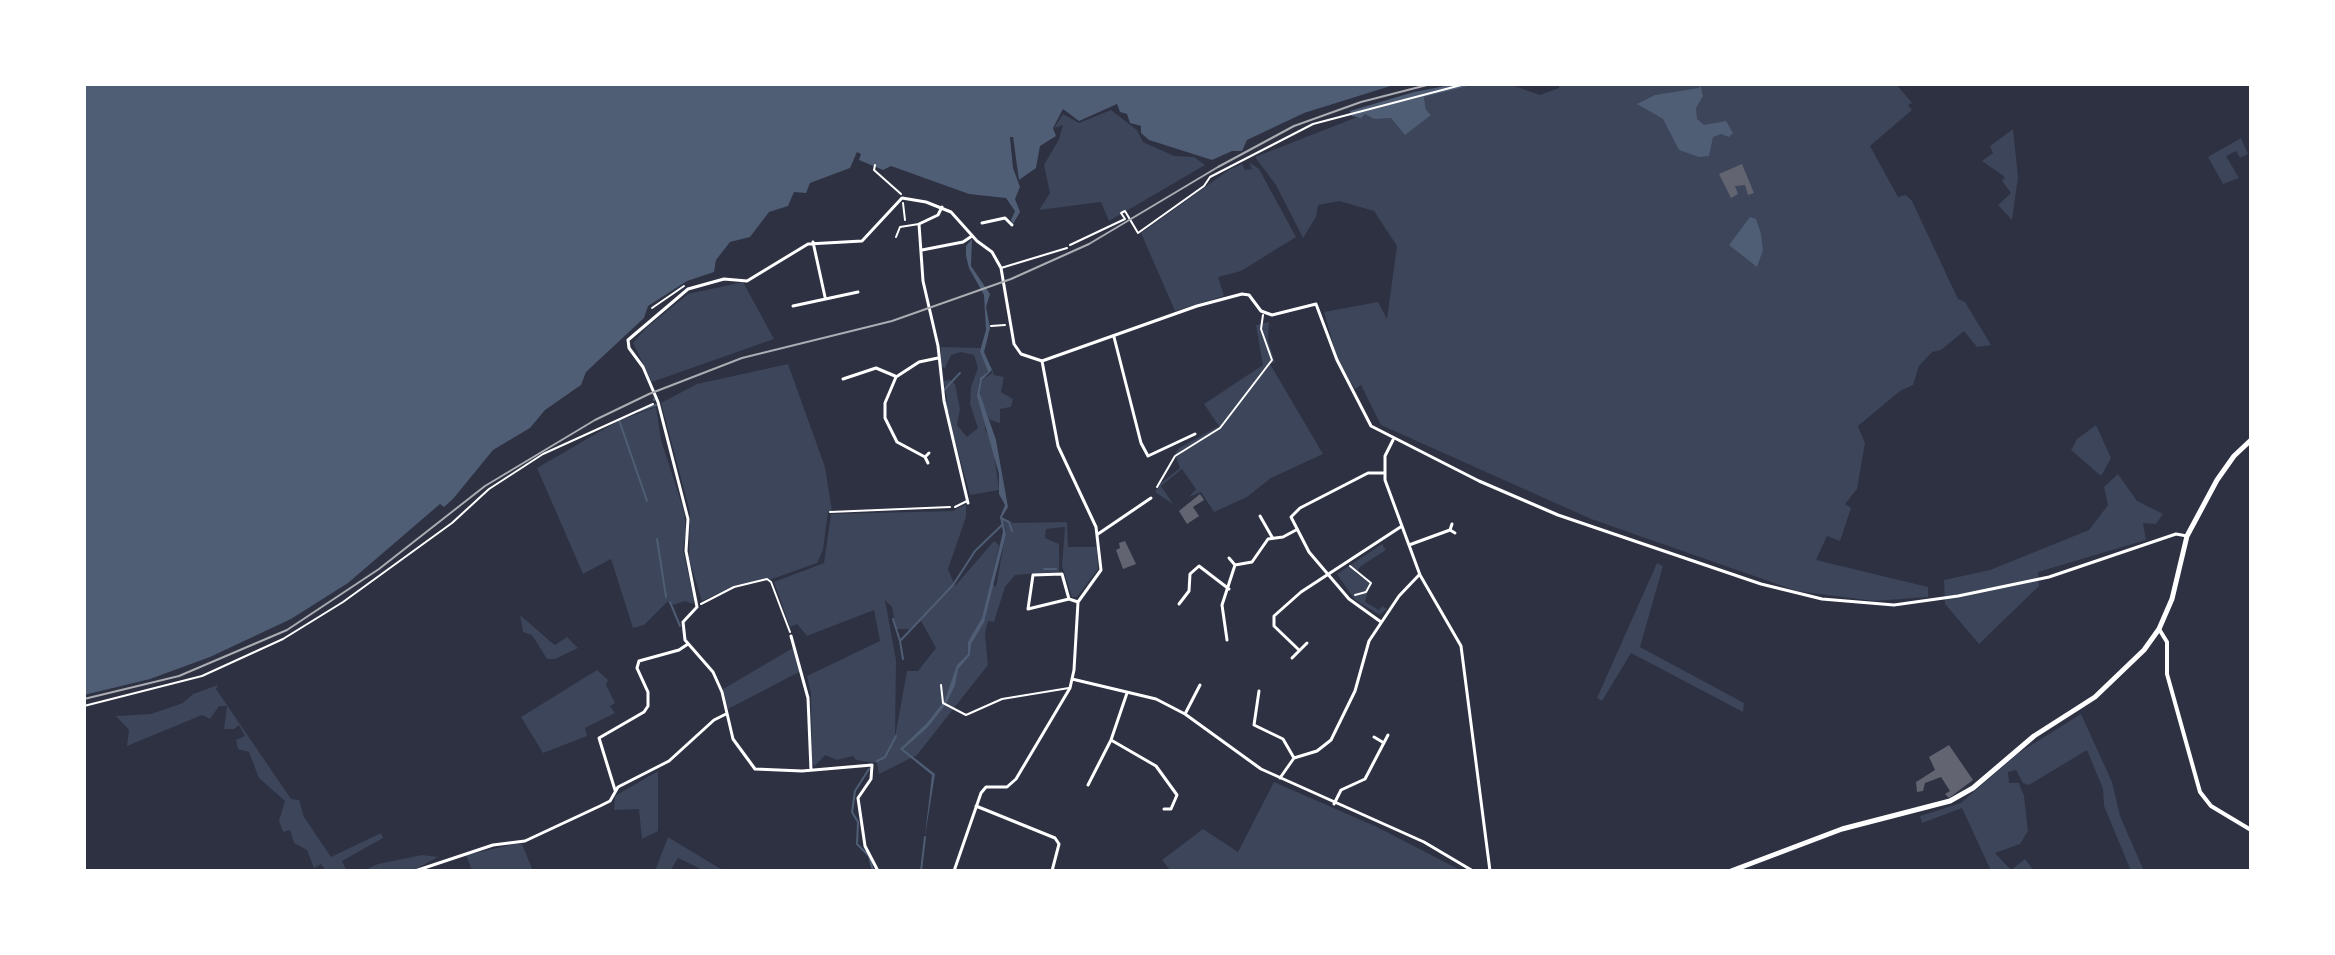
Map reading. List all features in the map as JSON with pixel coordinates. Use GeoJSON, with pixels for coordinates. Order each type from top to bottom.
{"type":"FeatureCollection","features":[{"type":"Feature","properties":{"kind":"highway"},"geometry":{"type":"LineString","coordinates":[[1731,871],[1842,829],[1928,808],[1962,795],[2021,745],[2095,697],[2144,650],[2159,629],[2172,599],[2187,536],[2217,480],[2234,456],[2251,440]]}},
{"type":"Feature","properties":{"kind":"street"},"geometry":{"type":"LineString","coordinates":[[878,871],[865,846],[858,803],[859,794],[871,779],[873,766],[866,764],[811,770],[755,769],[733,739],[722,692],[713,672],[703,657],[688,644],[682,625],[697,607],[686,551],[688,519],[658,402],[643,367],[629,348],[628,340],[688,289],[724,279],[747,281],[813,242],[862,241],[902,196],[942,207],[963,222],[972,236],[992,252],[1001,268],[1010,325],[1018,352],[1042,361],[1197,306],[1242,294],[1249,295],[1264,313],[1272,315],[1318,304],[1337,360],[1366,422],[1393,439],[1522,501],[1621,538],[1761,584],[1860,604],[1930,600],[2034,581],[2176,534],[2187,536]]}},
{"type":"Feature","properties":{"kind":"street"},"geometry":{"type":"LineString","coordinates":[[942,207],[938,215],[919,224],[925,299],[944,401],[968,501]]}},
{"type":"Feature","properties":{"kind":"street"},"geometry":{"type":"LineString","coordinates":[[982,223],[1005,218],[1010,222]]}},
{"type":"Feature","properties":{"kind":"street"},"geometry":{"type":"LineString","coordinates":[[921,250],[963,242],[972,236]]}},
{"type":"Feature","properties":{"kind":"street"},"geometry":{"type":"LineString","coordinates":[[813,242],[825,299]]}},
{"type":"Feature","properties":{"kind":"street"},"geometry":{"type":"LineString","coordinates":[[793,306],[858,292]]}},
{"type":"Feature","properties":{"kind":"street"},"geometry":{"type":"LineString","coordinates":[[1114,337],[1141,443],[1148,456],[1195,434]]}},
{"type":"Feature","properties":{"kind":"street"},"geometry":{"type":"LineString","coordinates":[[928,463],[925,457],[901,446],[888,428],[885,403],[896,377],[919,362],[938,358]]}},
{"type":"Feature","properties":{"kind":"street"},"geometry":{"type":"LineString","coordinates":[[954,871],[976,806],[986,787],[1007,787],[1016,779],[1070,688],[1078,602],[1101,570],[1098,534],[1062,459],[1042,361]]}},
{"type":"Feature","properties":{"kind":"street"},"geometry":{"type":"LineString","coordinates":[[855,367],[857,373]]}},
{"type":"Feature","properties":{"kind":"street"},"geometry":{"type":"LineString","coordinates":[[843,379],[881,368],[896,377]]}},
{"type":"Feature","properties":{"kind":"street"},"geometry":{"type":"LineString","coordinates":[[1393,439],[1385,456],[1385,473],[1402,526],[1420,575],[1460,643],[1490,871]]}},
{"type":"Feature","properties":{"kind":"street"},"geometry":{"type":"LineString","coordinates":[[925,457],[929,453]]}},
{"type":"Feature","properties":{"kind":"street"},"geometry":{"type":"LineString","coordinates":[[1381,622],[1349,599],[1296,530],[1291,517],[1300,508],[1368,473],[1385,473]]}},
{"type":"Feature","properties":{"kind":"street"},"geometry":{"type":"LineString","coordinates":[[1098,534],[1151,498]]}},
{"type":"Feature","properties":{"kind":"street"},"geometry":{"type":"LineString","coordinates":[[1260,516],[1272,537]]}},
{"type":"Feature","properties":{"kind":"street"},"geometry":{"type":"LineString","coordinates":[[1450,530],[1452,524]]}},
{"type":"Feature","properties":{"kind":"street"},"geometry":{"type":"LineString","coordinates":[[1299,650],[1274,626],[1274,616],[1328,573],[1402,526]]}},
{"type":"Feature","properties":{"kind":"street"},"geometry":{"type":"LineString","coordinates":[[1235,565],[1252,562],[1260,546],[1272,537],[1283,537],[1296,530]]}},
{"type":"Feature","properties":{"kind":"street"},"geometry":{"type":"LineString","coordinates":[[1409,545],[1450,530]]}},
{"type":"Feature","properties":{"kind":"street"},"geometry":{"type":"LineString","coordinates":[[1450,530],[1455,533]]}},
{"type":"Feature","properties":{"kind":"street"},"geometry":{"type":"LineString","coordinates":[[1229,558],[1235,565]]}},
{"type":"Feature","properties":{"kind":"street"},"geometry":{"type":"LineString","coordinates":[[1227,640],[1222,605],[1235,565]]}},
{"type":"Feature","properties":{"kind":"street"},"geometry":{"type":"LineString","coordinates":[[1179,604],[1189,591],[1190,574],[1199,566],[1229,589]]}},
{"type":"Feature","properties":{"kind":"street"},"geometry":{"type":"LineString","coordinates":[[1069,599],[1062,574],[1033,575],[1028,609],[1069,599],[1078,602]]}},
{"type":"Feature","properties":{"kind":"street"},"geometry":{"type":"LineString","coordinates":[[1280,778],[1294,758],[1317,751],[1331,740],[1355,691],[1365,651],[1381,622],[1412,580],[1420,575]]}},
{"type":"Feature","properties":{"kind":"street"},"geometry":{"type":"LineString","coordinates":[[2159,629],[2167,642],[2167,674],[2200,792],[2215,809],[2251,830]]}},
{"type":"Feature","properties":{"kind":"street"},"geometry":{"type":"LineString","coordinates":[[791,636],[808,698],[811,770]]}},
{"type":"Feature","properties":{"kind":"street"},"geometry":{"type":"LineString","coordinates":[[1292,658],[1307,643]]}},
{"type":"Feature","properties":{"kind":"street"},"geometry":{"type":"LineString","coordinates":[[615,790],[599,738],[644,712],[648,706],[648,692],[637,668],[639,661],[679,650],[688,644]]}},
{"type":"Feature","properties":{"kind":"street"},"geometry":{"type":"LineString","coordinates":[[1072,679],[1152,698],[1185,714],[1241,756],[1280,778],[1424,842],[1473,871]]}},
{"type":"Feature","properties":{"kind":"street"},"geometry":{"type":"LineString","coordinates":[[1185,714],[1200,685]]}},
{"type":"Feature","properties":{"kind":"street"},"geometry":{"type":"LineString","coordinates":[[1088,785],[1111,740],[1127,691]]}},
{"type":"Feature","properties":{"kind":"street"},"geometry":{"type":"LineString","coordinates":[[1259,691],[1254,725],[1283,739],[1294,758]]}},
{"type":"Feature","properties":{"kind":"street"},"geometry":{"type":"LineString","coordinates":[[415,871],[447,856],[539,835],[610,801],[615,790],[669,761],[692,744],[709,724],[726,714]]}},
{"type":"Feature","properties":{"kind":"street"},"geometry":{"type":"LineString","coordinates":[[1334,804],[1341,790],[1365,779],[1388,735]]}},
{"type":"Feature","properties":{"kind":"street"},"geometry":{"type":"LineString","coordinates":[[1374,737],[1384,743]]}},
{"type":"Feature","properties":{"kind":"street"},"geometry":{"type":"LineString","coordinates":[[1111,740],[1156,766],[1165,784],[1177,795],[1171,809],[1164,809]]}},
{"type":"Feature","properties":{"kind":"street"},"geometry":{"type":"LineString","coordinates":[[976,806],[1055,838],[1059,844],[1052,871]]}},
{"type":"Feature","properties":{"kind":"lane"},"geometry":{"type":"LineString","coordinates":[[896,237],[900,227],[919,224]]}},
{"type":"Feature","properties":{"kind":"lane"},"geometry":{"type":"LineString","coordinates":[[1001,268],[1067,248]]}},
{"type":"Feature","properties":{"kind":"lane"},"geometry":{"type":"LineString","coordinates":[[955,507],[968,501]]}},
{"type":"Feature","properties":{"kind":"lane"},"geometry":{"type":"LineString","coordinates":[[941,685],[943,703],[966,715],[1002,699],[1070,688]]}},
{"type":"Feature","properties":{"kind":"path"},"geometry":{"type":"LineString","coordinates":[[1067,248],[1125,219],[1121,213],[1125,211],[1138,233],[1204,186],[1210,177],[1251,154],[1338,116],[1465,84]]}},
{"type":"Feature","properties":{"kind":"path"},"geometry":{"type":"LineString","coordinates":[[875,165],[874,170],[902,196]]}},
{"type":"Feature","properties":{"kind":"path"},"geometry":{"type":"LineString","coordinates":[[904,211],[907,225]]}},
{"type":"Feature","properties":{"kind":"path"},"geometry":{"type":"LineString","coordinates":[[652,308],[685,286]]}},
{"type":"Feature","properties":{"kind":"path"},"geometry":{"type":"LineString","coordinates":[[1157,487],[1175,456],[1220,428],[1272,360],[1261,329],[1264,313]]}},
{"type":"Feature","properties":{"kind":"path"},"geometry":{"type":"LineString","coordinates":[[991,326],[1010,325]]}},
{"type":"Feature","properties":{"kind":"path"},"geometry":{"type":"LineString","coordinates":[[84,706],[202,676],[299,630],[452,523],[489,489],[543,454],[612,419],[658,402]]}},
{"type":"Feature","properties":{"kind":"path"},"geometry":{"type":"LineString","coordinates":[[830,512],[955,507]]}},
{"type":"Feature","properties":{"kind":"path"},"geometry":{"type":"LineString","coordinates":[[1347,562],[1371,583],[1366,592],[1349,599]]}},
{"type":"Feature","properties":{"kind":"path"},"geometry":{"type":"LineString","coordinates":[[697,607],[734,587],[767,579],[771,582],[791,636]]}},
{"type":"Feature","properties":{"kind":"shaded area"},"geometry":{"type":"Polygon","coordinates":[[[84,84],[1397,84],[1304,113],[1247,140],[1242,151],[1232,151],[1212,160],[1149,140],[1141,133],[1141,126],[1130,123],[1127,114],[1120,112],[1117,104],[1079,121],[1063,109],[1053,128],[1056,136],[1040,146],[1036,168],[1019,180],[1013,137],[1010,137],[1013,168],[1020,187],[1015,199],[1020,212],[1013,224],[1011,220],[1015,211],[1006,198],[969,194],[891,166],[883,170],[859,160],[861,154],[857,152],[850,168],[810,183],[806,193],[794,192],[788,206],[769,212],[750,237],[730,242],[716,260],[714,272],[687,281],[648,306],[644,318],[586,372],[581,385],[545,410],[530,428],[493,450],[453,499],[444,507],[440,504],[348,583],[291,619],[210,657],[150,679],[84,695],[84,84]]]}},
{"type":"Feature","properties":{"kind":"shaded area"},"geometry":{"type":"Polygon","coordinates":[[[1456,84],[1477,84],[1424,97],[1426,110],[1431,115],[1405,135],[1391,118],[1374,119],[1365,114],[1361,118],[1352,116],[1350,111],[1414,92],[1456,84]]]}},
{"type":"Feature","properties":{"kind":"shaded area"},"geometry":{"type":"Polygon","coordinates":[[[1477,84],[1509,84],[1540,95],[1559,88],[1559,84],[1896,84],[1912,103],[1908,105],[1912,110],[1870,146],[1898,197],[1906,195],[1912,201],[1958,299],[1965,302],[1991,345],[1977,347],[1964,331],[1941,350],[1932,352],[1919,366],[1913,385],[1900,391],[1858,426],[1865,443],[1857,489],[1845,504],[1851,508],[1840,541],[1827,536],[1816,560],[1928,587],[1928,597],[1874,601],[1797,591],[1591,519],[1381,425],[1361,385],[1355,389],[1338,361],[1324,312],[1378,302],[1387,319],[1397,246],[1374,211],[1339,201],[1318,205],[1316,217],[1303,238],[1276,185],[1255,157],[1365,114],[1391,118],[1405,134],[1426,110],[1424,97],[1477,84]]]}},
{"type":"Feature","properties":{"kind":"shaded area"},"geometry":{"type":"Polygon","coordinates":[[[1700,84],[1703,96],[1696,108],[1697,119],[1704,125],[1726,121],[1733,133],[1729,137],[1721,134],[1713,137],[1709,156],[1699,157],[1679,150],[1663,119],[1637,104],[1655,95],[1699,88],[1700,84]]]}},
{"type":"Feature","properties":{"kind":"shaded area"},"geometry":{"type":"Polygon","coordinates":[[[1111,110],[1137,130],[1143,142],[1174,156],[1194,157],[1205,165],[1109,221],[1101,202],[1039,210],[1050,193],[1044,165],[1059,139],[1063,125],[1054,128],[1063,114],[1079,123],[1111,110]]]}},
{"type":"Feature","properties":{"kind":"shaded area"},"geometry":{"type":"Polygon","coordinates":[[[2013,129],[2018,177],[2012,220],[1998,205],[2011,193],[2002,181],[2005,177],[1982,161],[1993,153],[1990,146],[2013,129]]]}},
{"type":"Feature","properties":{"kind":"shaded area"},"geometry":{"type":"Polygon","coordinates":[[[2241,138],[2248,154],[2240,158],[2236,151],[2226,156],[2239,178],[2223,184],[2208,157],[2241,138]]]}},
{"type":"Feature","properties":{"kind":"shaded area"},"geometry":{"type":"Polygon","coordinates":[[[1249,162],[1259,169],[1296,237],[1241,271],[1218,277],[1224,296],[1175,311],[1141,233],[1229,170],[1242,164],[1245,170],[1252,169],[1249,162]]]}},
{"type":"Feature","properties":{"kind":"shaded area"},"geometry":{"type":"Polygon","coordinates":[[[1750,217],[1756,219],[1761,234],[1763,250],[1757,267],[1729,245],[1750,217]]]}},
{"type":"Feature","properties":{"kind":"shaded area"},"geometry":{"type":"Polygon","coordinates":[[[972,239],[971,266],[990,294],[986,307],[990,328],[984,352],[992,370],[982,380],[980,394],[996,440],[1008,507],[1002,517],[1006,534],[984,622],[971,644],[970,655],[958,669],[946,704],[928,727],[903,749],[935,774],[925,836],[932,775],[900,749],[945,700],[957,665],[968,654],[968,642],[982,618],[1003,532],[1000,517],[1005,505],[999,494],[999,474],[977,396],[980,378],[988,372],[980,351],[986,330],[984,295],[966,256],[966,246],[972,239]]]}},
{"type":"Feature","properties":{"kind":"shaded area"},"geometry":{"type":"Polygon","coordinates":[[[743,282],[774,339],[652,382],[633,343],[647,327],[688,294],[743,282]]]}},
{"type":"Feature","properties":{"kind":"shaded area"},"geometry":{"type":"Polygon","coordinates":[[[1269,322],[1268,341],[1275,362],[1270,364],[1323,454],[1271,478],[1247,497],[1214,512],[1201,492],[1189,497],[1196,489],[1182,469],[1161,486],[1173,504],[1155,492],[1161,483],[1180,468],[1175,454],[1179,448],[1219,426],[1204,404],[1263,365],[1256,325],[1269,322]]]}},
{"type":"Feature","properties":{"kind":"shaded area"},"geometry":{"type":"Polygon","coordinates":[[[941,347],[980,348],[988,372],[979,380],[978,400],[985,414],[985,430],[992,439],[999,490],[970,495],[951,426],[944,381],[950,380],[955,384],[960,409],[957,425],[967,437],[978,428],[970,404],[971,387],[978,368],[974,355],[961,352],[951,355],[945,368],[941,367],[941,347]]]}},
{"type":"Feature","properties":{"kind":"shaded area"},"geometry":{"type":"Polygon","coordinates":[[[788,364],[825,467],[832,511],[828,512],[823,550],[817,563],[772,579],[736,585],[702,601],[689,559],[690,512],[661,403],[697,384],[788,364]]]}},
{"type":"Feature","properties":{"kind":"shaded area"},"geometry":{"type":"Polygon","coordinates":[[[991,366],[994,375],[1004,377],[1001,392],[1013,399],[1011,407],[1000,409],[1000,423],[990,420],[980,398],[982,380],[992,373],[991,366]]]}},
{"type":"Feature","properties":{"kind":"shaded area"},"geometry":{"type":"Polygon","coordinates":[[[656,407],[661,440],[684,511],[686,532],[683,550],[694,600],[693,604],[685,601],[673,605],[670,601],[644,625],[633,628],[611,559],[583,574],[537,468],[618,421],[656,407]]]}},
{"type":"Feature","properties":{"kind":"shaded area"},"geometry":{"type":"Polygon","coordinates":[[[2096,425],[2111,458],[2101,476],[2071,450],[2077,439],[2096,425]]]}},
{"type":"Feature","properties":{"kind":"shaded area"},"geometry":{"type":"Polygon","coordinates":[[[2118,474],[2137,501],[2163,514],[2156,524],[2143,523],[2146,540],[2038,572],[2039,586],[1979,644],[1945,604],[1944,580],[1990,570],[2089,530],[2108,505],[2104,487],[2118,474]]]}},
{"type":"Feature","properties":{"kind":"shaded area"},"geometry":{"type":"Polygon","coordinates":[[[966,504],[966,517],[948,569],[955,586],[994,541],[999,545],[991,583],[996,587],[1006,531],[1002,518],[1013,523],[1067,522],[1068,547],[1097,547],[1098,569],[1077,597],[1072,597],[1062,566],[1065,527],[1046,529],[1045,538],[1059,544],[1059,572],[1015,575],[1005,587],[994,622],[988,621],[985,634],[988,665],[917,755],[879,774],[877,763],[856,760],[853,756],[837,760],[825,755],[815,766],[812,763],[811,694],[807,676],[880,641],[874,610],[807,636],[797,624],[790,627],[774,582],[824,563],[831,514],[953,511],[966,504]],[[885,600],[896,660],[895,737],[907,671],[918,671],[936,648],[921,621],[909,629],[896,629],[892,607],[885,600]]]}},
{"type":"Feature","properties":{"kind":"shaded area"},"geometry":{"type":"Polygon","coordinates":[[[1382,544],[1386,550],[1361,566],[1356,573],[1370,583],[1365,602],[1379,610],[1382,606],[1387,609],[1380,615],[1355,600],[1337,574],[1382,544]]]}},
{"type":"Feature","properties":{"kind":"shaded area"},"geometry":{"type":"Polygon","coordinates":[[[1657,563],[1663,566],[1640,647],[1744,703],[1743,712],[1631,653],[1602,701],[1597,698],[1657,563]]]}},
{"type":"Feature","properties":{"kind":"shaded area"},"geometry":{"type":"Polygon","coordinates":[[[520,615],[555,645],[567,637],[578,648],[555,659],[547,659],[532,635],[523,632],[520,615]]]}},
{"type":"Feature","properties":{"kind":"shaded area"},"geometry":{"type":"Polygon","coordinates":[[[793,648],[801,671],[728,709],[723,689],[793,648]]]}},
{"type":"Feature","properties":{"kind":"shaded area"},"geometry":{"type":"Polygon","coordinates":[[[597,670],[608,680],[606,685],[615,703],[610,706],[615,713],[585,728],[587,736],[543,753],[521,717],[597,670]]]}},
{"type":"Feature","properties":{"kind":"shaded area"},"geometry":{"type":"Polygon","coordinates":[[[218,685],[216,689],[291,799],[299,800],[304,817],[331,857],[381,833],[383,838],[342,861],[347,871],[326,871],[321,864],[314,868],[307,850],[294,843],[290,830],[283,832],[279,821],[285,801],[259,778],[249,752],[238,749],[236,740],[245,736],[239,725],[234,729],[224,729],[227,706],[219,706],[210,719],[202,715],[127,746],[129,730],[116,716],[151,714],[183,703],[193,694],[218,685]]]}},
{"type":"Feature","properties":{"kind":"shaded area"},"geometry":{"type":"Polygon","coordinates":[[[2081,714],[2112,782],[2120,816],[2144,871],[2131,871],[2104,806],[2103,789],[2087,750],[2029,785],[2023,783],[2016,770],[2008,772],[2009,783],[2019,783],[2024,796],[2028,831],[2020,844],[1995,853],[2011,870],[2025,859],[2034,871],[1991,871],[1962,808],[1922,823],[1920,816],[1961,803],[2017,754],[2081,714]]]}},
{"type":"Feature","properties":{"kind":"shaded area"},"geometry":{"type":"Polygon","coordinates":[[[658,771],[658,831],[642,839],[639,809],[614,810],[615,796],[658,771]]]}},
{"type":"Feature","properties":{"kind":"shaded area"},"geometry":{"type":"Polygon","coordinates":[[[1274,782],[1377,827],[1462,871],[1171,871],[1162,860],[1203,829],[1238,852],[1274,782]]]}},
{"type":"Feature","properties":{"kind":"shaded area"},"geometry":{"type":"Polygon","coordinates":[[[668,837],[727,871],[705,871],[678,858],[670,871],[655,871],[668,837]]]}},
{"type":"Feature","properties":{"kind":"shaded area"},"geometry":{"type":"Polygon","coordinates":[[[522,844],[533,871],[472,871],[466,855],[522,844]]]}},
{"type":"Feature","properties":{"kind":"shaded area"},"geometry":{"type":"Polygon","coordinates":[[[422,855],[438,857],[412,871],[363,871],[378,864],[422,855]]]}},
{"type":"Feature","properties":{"kind":"building"},"geometry":{"type":"Polygon","coordinates":[[[1742,164],[1754,193],[1748,195],[1745,185],[1735,186],[1738,194],[1731,198],[1719,174],[1742,164]]]}},
{"type":"Feature","properties":{"kind":"building"},"geometry":{"type":"Polygon","coordinates":[[[1200,494],[1204,500],[1193,507],[1199,516],[1187,524],[1179,511],[1200,494]]]}},
{"type":"Feature","properties":{"kind":"building"},"geometry":{"type":"Polygon","coordinates":[[[1125,541],[1136,564],[1123,569],[1116,550],[1120,548],[1119,543],[1125,541]]]}},
{"type":"Feature","properties":{"kind":"building"},"geometry":{"type":"Polygon","coordinates":[[[1949,745],[1973,780],[1949,798],[1945,794],[1950,791],[1941,777],[1925,783],[1923,791],[1917,792],[1916,782],[1935,770],[1929,757],[1949,745]]]}},
{"type":"Feature","properties":{"kind":"waterway"},"geometry":{"type":"LineString","coordinates":[[944,390],[960,373]]}},
{"type":"Feature","properties":{"kind":"waterway"},"geometry":{"type":"LineString","coordinates":[[945,400],[948,411]]}},
{"type":"Feature","properties":{"kind":"waterway"},"geometry":{"type":"LineString","coordinates":[[639,411],[656,405]]}},
{"type":"Feature","properties":{"kind":"waterway"},"geometry":{"type":"LineString","coordinates":[[619,420],[647,501]]}},
{"type":"Feature","properties":{"kind":"waterway"},"geometry":{"type":"LineString","coordinates":[[1001,518],[1009,522],[1012,531]]}},
{"type":"Feature","properties":{"kind":"waterway"},"geometry":{"type":"LineString","coordinates":[[903,659],[900,641],[953,585],[975,551],[1002,525]]}},
{"type":"Feature","properties":{"kind":"waterway"},"geometry":{"type":"LineString","coordinates":[[657,539],[666,597]]}},
{"type":"Feature","properties":{"kind":"waterway"},"geometry":{"type":"LineString","coordinates":[[1044,569],[1056,569]]}},
{"type":"Feature","properties":{"kind":"waterway"},"geometry":{"type":"LineString","coordinates":[[670,602],[680,626]]}},
{"type":"Feature","properties":{"kind":"waterway"},"geometry":{"type":"LineString","coordinates":[[893,619],[900,641]]}},
{"type":"Feature","properties":{"kind":"waterway"},"geometry":{"type":"LineString","coordinates":[[877,761],[885,757],[896,736]]}},
{"type":"Feature","properties":{"kind":"waterway"},"geometry":{"type":"LineString","coordinates":[[869,769],[855,791],[852,812],[858,822],[857,844],[869,856],[873,871]]}},
{"type":"Feature","properties":{"kind":"waterway"},"geometry":{"type":"LineString","coordinates":[[921,871],[925,837]]}},
{"type":"Feature","properties":{"kind":"railway"},"geometry":{"type":"LineString","coordinates":[[84,699],[179,676],[287,630],[379,569],[485,486],[595,420],[649,394],[742,358],[892,321],[1011,279],[1089,244],[1294,126],[1361,102],[1431,84]]}}]}
